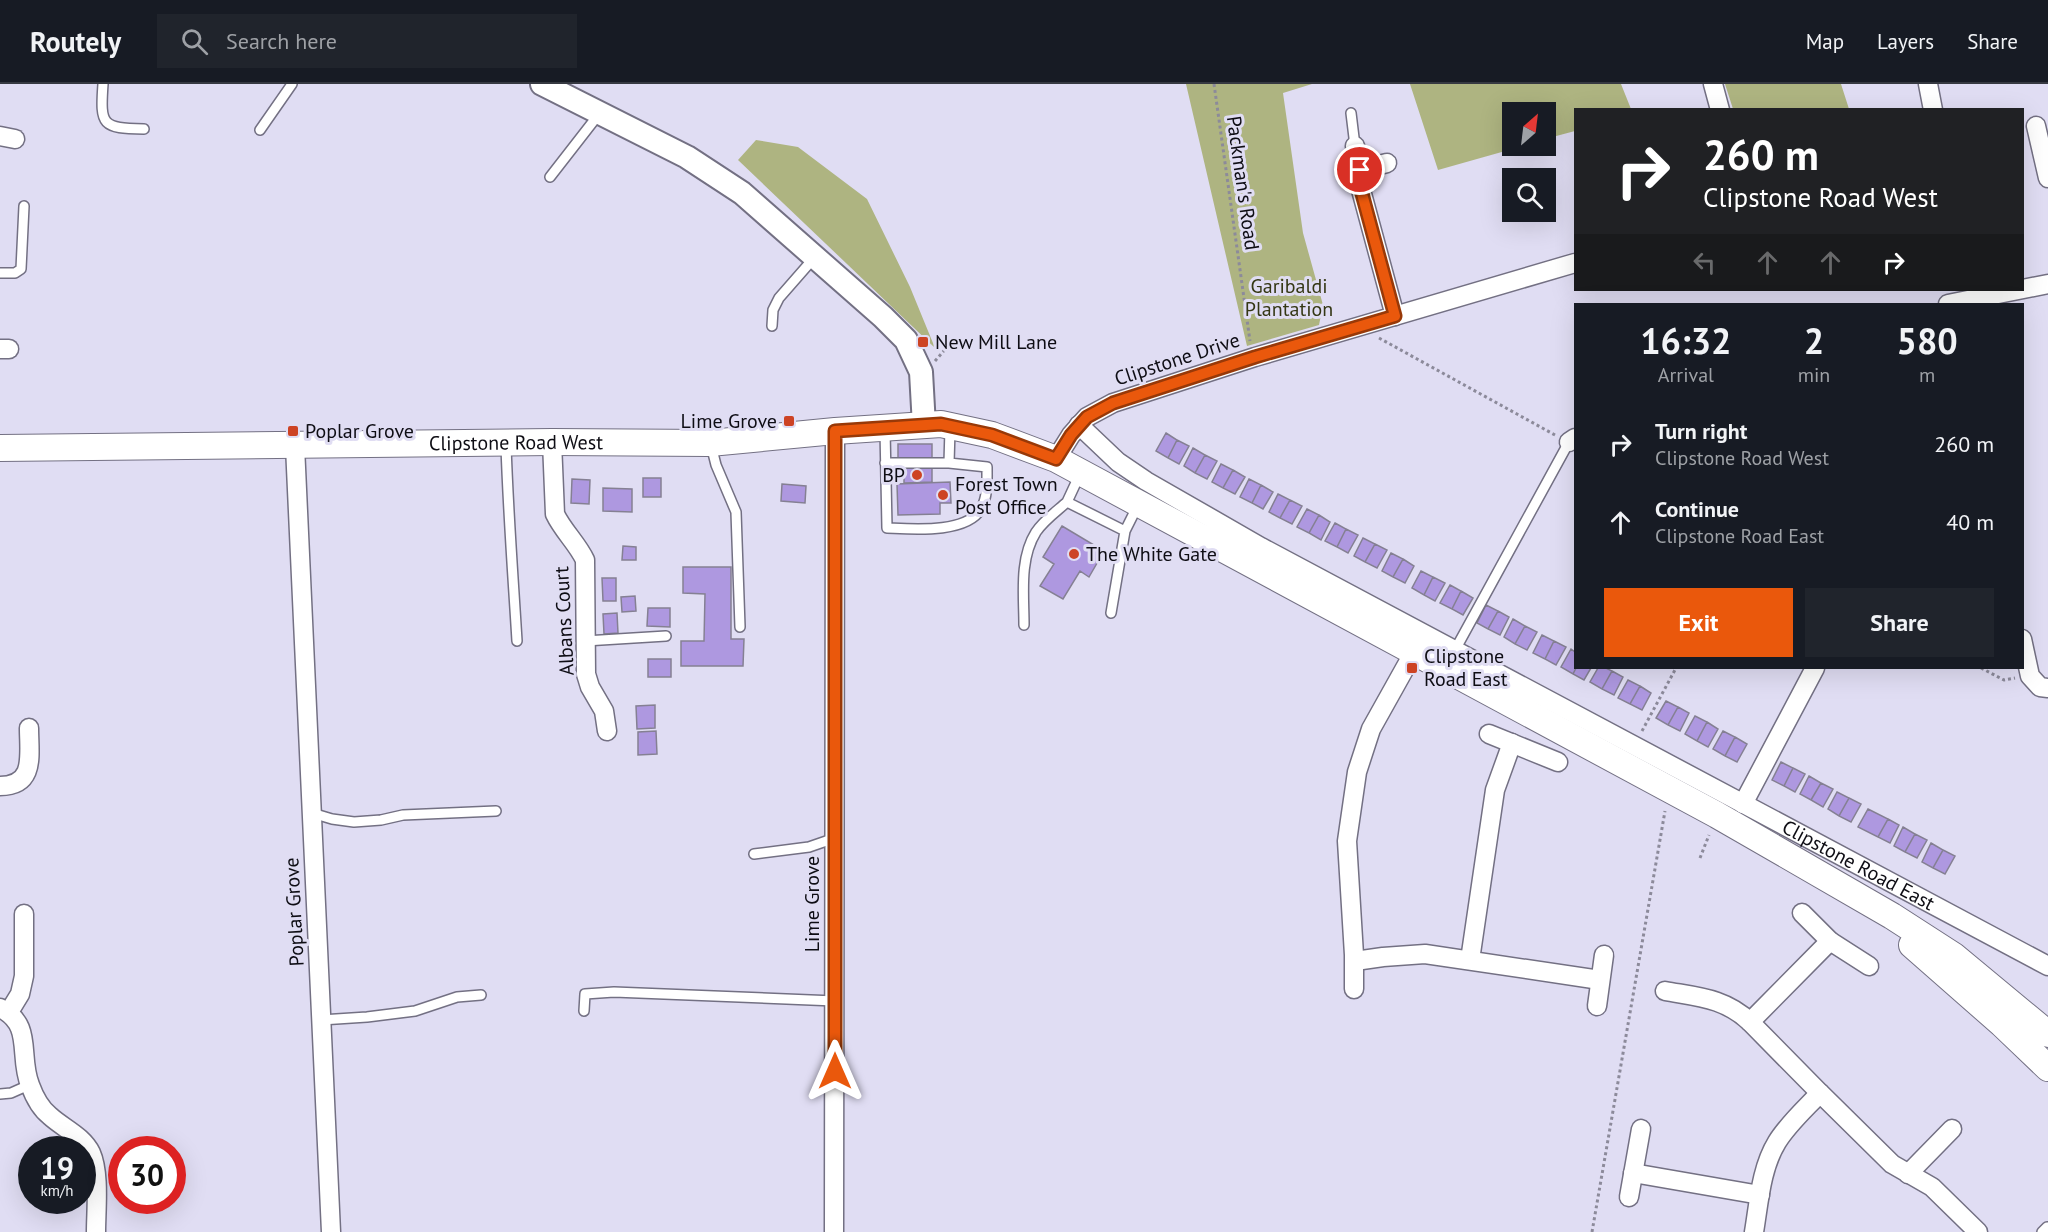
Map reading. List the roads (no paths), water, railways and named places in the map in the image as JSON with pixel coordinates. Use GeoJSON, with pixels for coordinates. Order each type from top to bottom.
{"type":"FeatureCollection","features":[{"type":"Feature","properties":{"kind":"main road","name":"Clipstone Road East"},"geometry":{"type":"LineString","coordinates":[[924,426],[950,426],[992,435],[1056,459],[1718,815],[1892,916],[1954,956],[2048,1034]]}},
{"type":"Feature","properties":{"kind":"main road","name":"Clipstone Road West"},"geometry":{"type":"LineString","coordinates":[[0,448],[552,442],[710,443],[835,431],[924,426]]}},
{"type":"Feature","properties":{"kind":"main road","name":"Clipstone Road East"},"geometry":{"type":"LineString","coordinates":[[1837,885],[1927,957],[2048,1068]]}},
{"type":"Feature","properties":{"kind":"street"},"geometry":{"type":"LineString","coordinates":[[542,84],[696,163],[741,193],[883,317],[906,340],[921,372],[924,426]]}},
{"type":"Feature","properties":{"kind":"street"},"geometry":{"type":"LineString","coordinates":[[1713,84],[1719,108]]}},
{"type":"Feature","properties":{"kind":"street"},"geometry":{"type":"LineString","coordinates":[[1928,84],[1933,108]]}},
{"type":"Feature","properties":{"kind":"street"},"geometry":{"type":"LineString","coordinates":[[2035,126],[2048,178]]}},
{"type":"Feature","properties":{"kind":"street"},"geometry":{"type":"LineString","coordinates":[[1355,146],[1361,190],[1395,316]]}},
{"type":"Feature","properties":{"kind":"street"},"geometry":{"type":"LineString","coordinates":[[1360,170],[1387,163]]}},
{"type":"Feature","properties":{"kind":"street","name":"Clipstone Drive"},"geometry":{"type":"LineString","coordinates":[[1056,459],[1087,417],[1113,403],[1255,357],[1574,263]]}},
{"type":"Feature","properties":{"kind":"street"},"geometry":{"type":"LineString","coordinates":[[2024,289],[2048,284]]}},
{"type":"Feature","properties":{"kind":"street"},"geometry":{"type":"LineString","coordinates":[[1953,303],[2013,291]]}},
{"type":"Feature","properties":{"kind":"street","name":"Clipstone Road East"},"geometry":{"type":"LineString","coordinates":[[1079,425],[1118,462],[1146,481],[1261,547],[2048,966]]}},
{"type":"Feature","properties":{"kind":"street","name":"Lime Grove"},"geometry":{"type":"LineString","coordinates":[[834,1232],[835,431]]}},
{"type":"Feature","properties":{"kind":"street","name":"Albans Court"},"geometry":{"type":"LineString","coordinates":[[552,442],[555,514],[560,525],[579,548],[585,560],[586,674],[590,687],[604,711],[607,731]]}},
{"type":"Feature","properties":{"kind":"street","name":"Poplar Grove"},"geometry":{"type":"LineString","coordinates":[[295,446],[331,1232]]}},
{"type":"Feature","properties":{"kind":"street"},"geometry":{"type":"LineString","coordinates":[[2024,648],[2030,676],[2040,687],[2048,688]]}},
{"type":"Feature","properties":{"kind":"street"},"geometry":{"type":"LineString","coordinates":[[1354,989],[1347,841],[1357,772],[1371,729],[1414,652]]}},
{"type":"Feature","properties":{"kind":"street"},"geometry":{"type":"LineString","coordinates":[[1743,804],[1814,669]]}},
{"type":"Feature","properties":{"kind":"street"},"geometry":{"type":"LineString","coordinates":[[0,786],[12,786],[22,780],[29,769],[29,728]]}},
{"type":"Feature","properties":{"kind":"street"},"geometry":{"type":"LineString","coordinates":[[1489,734],[1558,762]]}},
{"type":"Feature","properties":{"kind":"street"},"geometry":{"type":"LineString","coordinates":[[1470,960],[1496,783],[1512,743]]}},
{"type":"Feature","properties":{"kind":"street"},"geometry":{"type":"LineString","coordinates":[[1802,913],[1830,941],[1869,966]]}},
{"type":"Feature","properties":{"kind":"street"},"geometry":{"type":"LineString","coordinates":[[24,914],[24,976],[20,994],[4,1010],[17,1020],[23,1033],[29,1084],[38,1102],[48,1115],[78,1137],[91,1153],[95,1173],[96,1232]]}},
{"type":"Feature","properties":{"kind":"street"},"geometry":{"type":"LineString","coordinates":[[1750,1022],[1830,941]]}},
{"type":"Feature","properties":{"kind":"street"},"geometry":{"type":"LineString","coordinates":[[1354,961],[1425,954],[1600,980]]}},
{"type":"Feature","properties":{"kind":"street"},"geometry":{"type":"LineString","coordinates":[[1597,1006],[1604,955]]}},
{"type":"Feature","properties":{"kind":"street"},"geometry":{"type":"LineString","coordinates":[[1665,992],[1724,1003],[1750,1022],[1892,1164],[1937,1191],[1977,1232]]}},
{"type":"Feature","properties":{"kind":"street"},"geometry":{"type":"LineString","coordinates":[[1754,1232],[1768,1161],[1788,1127],[1820,1093]]}},
{"type":"Feature","properties":{"kind":"street"},"geometry":{"type":"LineString","coordinates":[[1629,1197],[1641,1129]]}},
{"type":"Feature","properties":{"kind":"street"},"geometry":{"type":"LineString","coordinates":[[1908,1174],[1952,1129]]}},
{"type":"Feature","properties":{"kind":"street"},"geometry":{"type":"LineString","coordinates":[[1633,1173],[1760,1195]]}},
{"type":"Feature","properties":{"kind":"lane"},"geometry":{"type":"LineString","coordinates":[[103,84],[101,108],[105,121],[119,128],[144,129]]}},
{"type":"Feature","properties":{"kind":"lane"},"geometry":{"type":"LineString","coordinates":[[260,130],[292,84]]}},
{"type":"Feature","properties":{"kind":"lane"},"geometry":{"type":"LineString","coordinates":[[1351,113],[1355,146]]}},
{"type":"Feature","properties":{"kind":"lane"},"geometry":{"type":"LineString","coordinates":[[550,177],[599,114]]}},
{"type":"Feature","properties":{"kind":"lane"},"geometry":{"type":"LineString","coordinates":[[0,273],[15,273],[21,269],[24,206]]}},
{"type":"Feature","properties":{"kind":"lane"},"geometry":{"type":"LineString","coordinates":[[772,326],[773,310],[779,298],[814,258]]}},
{"type":"Feature","properties":{"kind":"lane"},"geometry":{"type":"LineString","coordinates":[[948,463],[950,426]]}},
{"type":"Feature","properties":{"kind":"lane"},"geometry":{"type":"LineString","coordinates":[[885,428],[885,464],[886,528],[935,528],[964,523],[973,518],[985,499],[987,466],[948,463],[885,464]]}},
{"type":"Feature","properties":{"kind":"lane"},"geometry":{"type":"LineString","coordinates":[[1455,650],[1572,440]]}},
{"type":"Feature","properties":{"kind":"lane"},"geometry":{"type":"LineString","coordinates":[[506,443],[508,526],[512,553],[517,640]]}},
{"type":"Feature","properties":{"kind":"lane"},"geometry":{"type":"LineString","coordinates":[[710,443],[716,465],[736,512],[740,627]]}},
{"type":"Feature","properties":{"kind":"lane"},"geometry":{"type":"LineString","coordinates":[[1024,625],[1024,572],[1028,549],[1037,531],[1068,502],[1081,472]]}},
{"type":"Feature","properties":{"kind":"lane"},"geometry":{"type":"LineString","coordinates":[[1068,502],[1125,531]]}},
{"type":"Feature","properties":{"kind":"lane"},"geometry":{"type":"LineString","coordinates":[[1111,613],[1125,531],[1139,503]]}},
{"type":"Feature","properties":{"kind":"lane"},"geometry":{"type":"LineString","coordinates":[[585,641],[666,636]]}},
{"type":"Feature","properties":{"kind":"lane"},"geometry":{"type":"LineString","coordinates":[[312,813],[354,822],[381,820],[403,815],[496,811]]}},
{"type":"Feature","properties":{"kind":"lane"},"geometry":{"type":"LineString","coordinates":[[754,854],[809,847],[835,838]]}},
{"type":"Feature","properties":{"kind":"lane"},"geometry":{"type":"LineString","coordinates":[[584,1011],[585,994],[614,992],[835,1001]]}},
{"type":"Feature","properties":{"kind":"lane"},"geometry":{"type":"LineString","coordinates":[[321,1020],[415,1011],[457,997],[481,995]]}},
{"type":"Feature","properties":{"kind":"lane"},"geometry":{"type":"LineString","coordinates":[[0,1094],[11,1093],[29,1084]]}},
{"type":"Feature","properties":{"kind":"lane"},"geometry":{"type":"LineString","coordinates":[[2042,1232],[2047,1227],[2048,1229]]}},
{"type":"Feature","properties":{"kind":"place","name":"New Mill Lane"},"geometry":{"type":"Point","coordinates":[923,342]}},
{"type":"Feature","properties":{"kind":"place","name":"Lime Grove"},"geometry":{"type":"Point","coordinates":[789,421]}},
{"type":"Feature","properties":{"kind":"place","name":"Poplar Grove"},"geometry":{"type":"Point","coordinates":[293,431]}},
{"type":"Feature","properties":{"kind":"place","name":"BP"},"geometry":{"type":"Point","coordinates":[917,475]}},
{"type":"Feature","properties":{"kind":"place","name":"Forest Town Post Office"},"geometry":{"type":"Point","coordinates":[943,495]}},
{"type":"Feature","properties":{"kind":"place","name":"The White Gate"},"geometry":{"type":"Point","coordinates":[1074,554]}},
{"type":"Feature","properties":{"kind":"place","name":"Clipstone Road East"},"geometry":{"type":"Point","coordinates":[1412,668]}},
{"type":"Feature","properties":{"kind":"park label","name":"Garibaldi Plantation"},"geometry":{"type":"Point","coordinates":[1289,298]}}]}
